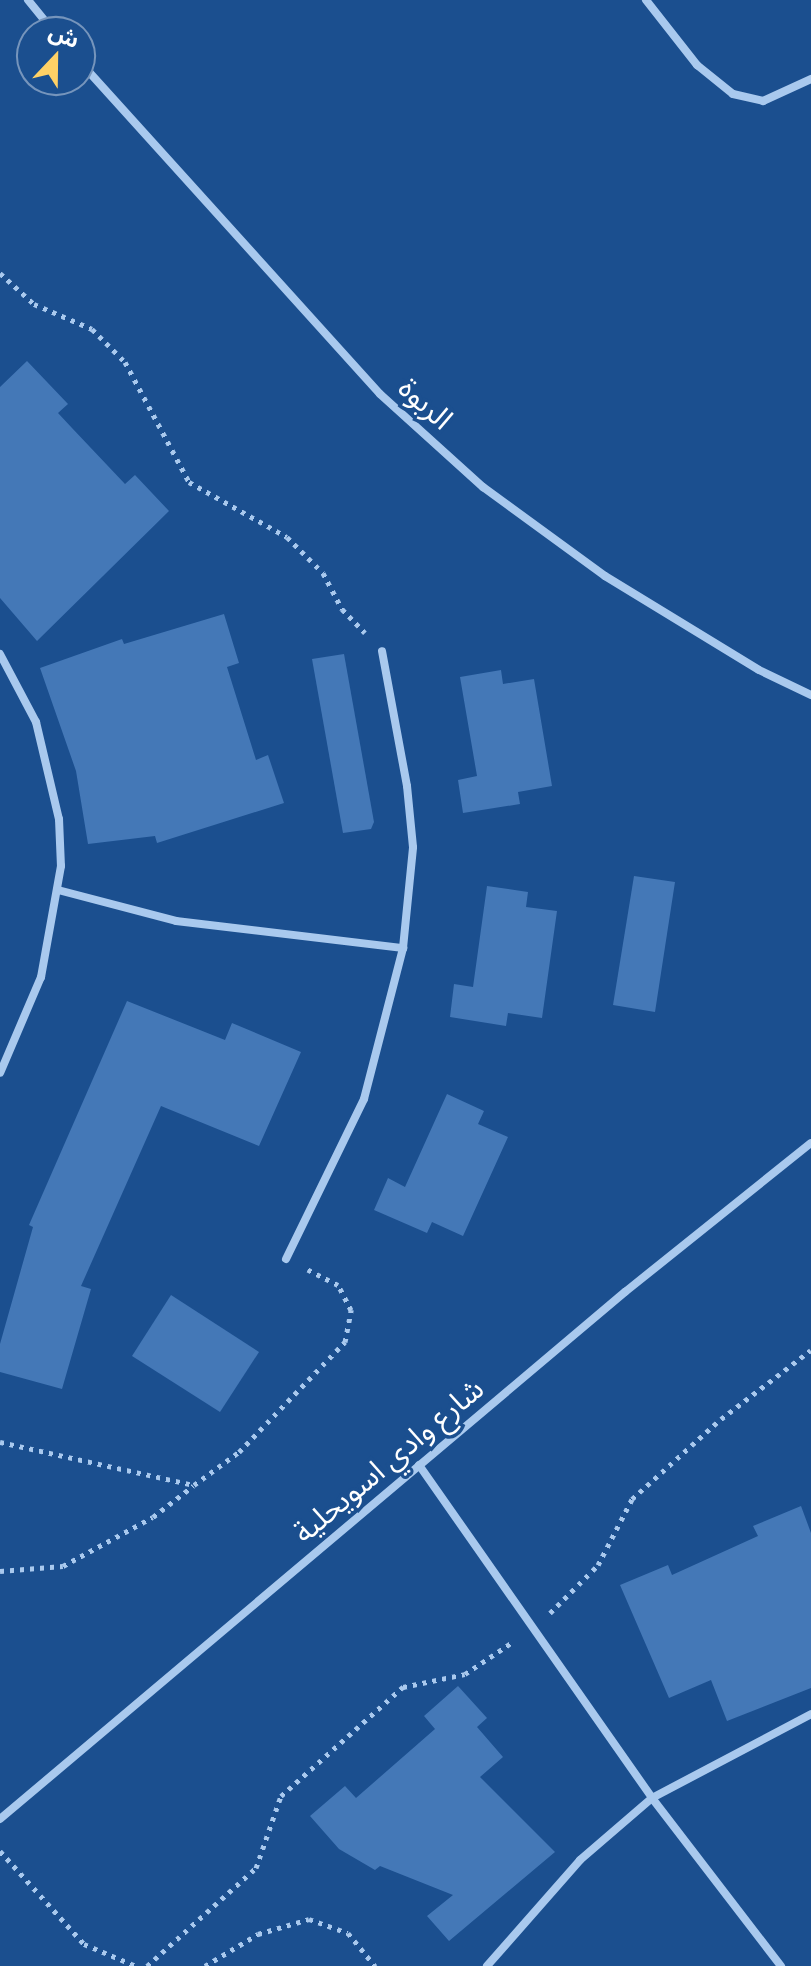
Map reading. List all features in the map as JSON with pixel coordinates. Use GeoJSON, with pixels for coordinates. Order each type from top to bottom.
{"type":"FeatureCollection","features":[{"type":"Feature","properties":{"kind":"street"},"geometry":{"type":"LineString","coordinates":[[28,0],[41,16]]}},
{"type":"Feature","properties":{"kind":"street"},"geometry":{"type":"LineString","coordinates":[[646,0],[697,65],[733,94],[763,101],[811,79]]}},
{"type":"Feature","properties":{"kind":"street","name":"الربوة"},"geometry":{"type":"LineString","coordinates":[[96,80],[380,394],[483,487],[605,576],[759,670],[811,695]]}},
{"type":"Feature","properties":{"kind":"street"},"geometry":{"type":"LineString","coordinates":[[286,1259],[364,1099],[403,948],[413,847],[407,786],[382,651]]}},
{"type":"Feature","properties":{"kind":"street"},"geometry":{"type":"LineString","coordinates":[[0,654],[36,722],[59,819],[58,890],[41,977],[0,1073]]}},
{"type":"Feature","properties":{"kind":"street"},"geometry":{"type":"LineString","coordinates":[[58,890],[176,921],[403,948]]}},
{"type":"Feature","properties":{"kind":"street","name":"شارع وادي اسويحلية"},"geometry":{"type":"LineString","coordinates":[[0,1819],[419,1465],[811,1143]]}},
{"type":"Feature","properties":{"kind":"street"},"geometry":{"type":"LineString","coordinates":[[419,1465],[652,1798],[781,1966]]}},
{"type":"Feature","properties":{"kind":"street"},"geometry":{"type":"LineString","coordinates":[[487,1966],[580,1860],[652,1798],[811,1714]]}},
{"type":"Feature","properties":{"kind":"path"},"geometry":{"type":"LineString","coordinates":[[0,273],[34,304],[92,329],[125,362],[189,482],[287,537],[323,573],[342,609],[382,651]]}},
{"type":"Feature","properties":{"kind":"path"},"geometry":{"type":"LineString","coordinates":[[0,1571],[63,1566],[140,1525],[239,1452],[345,1342],[351,1310],[338,1285],[286,1259]]}},
{"type":"Feature","properties":{"kind":"path"},"geometry":{"type":"LineString","coordinates":[[147,1966],[256,1868],[281,1796],[403,1687],[465,1674],[534,1628],[598,1565],[632,1499],[721,1419],[811,1350]]}},
{"type":"Feature","properties":{"kind":"path"},"geometry":{"type":"LineString","coordinates":[[0,1442],[194,1485]]}},
{"type":"Feature","properties":{"kind":"path"},"geometry":{"type":"LineString","coordinates":[[0,1851],[84,1944],[136,1966]]}},
{"type":"Feature","properties":{"kind":"path"},"geometry":{"type":"LineString","coordinates":[[205,1966],[258,1934],[309,1919],[348,1933],[375,1966]]}},
{"type":"Feature","properties":{"kind":"building"},"geometry":{"type":"Polygon","coordinates":[[[27,361],[68,404],[58,413],[125,484],[135,475],[169,511],[37,641],[0,598],[0,387],[27,361]]]}},
{"type":"Feature","properties":{"kind":"building"},"geometry":{"type":"Polygon","coordinates":[[[224,614],[239,663],[227,667],[256,760],[268,755],[284,803],[157,843],[155,836],[88,844],[76,771],[40,668],[122,639],[124,644],[224,614]]]}},
{"type":"Feature","properties":{"kind":"building"},"geometry":{"type":"Polygon","coordinates":[[[344,654],[374,822],[371,829],[343,833],[312,659],[344,654]]]}},
{"type":"Feature","properties":{"kind":"building"},"geometry":{"type":"Polygon","coordinates":[[[501,670],[503,684],[534,679],[552,786],[518,792],[520,804],[463,813],[458,780],[477,776],[460,677],[501,670]]]}},
{"type":"Feature","properties":{"kind":"building"},"geometry":{"type":"Polygon","coordinates":[[[634,876],[675,882],[655,1012],[613,1005],[634,876]]]}},
{"type":"Feature","properties":{"kind":"building"},"geometry":{"type":"Polygon","coordinates":[[[487,886],[528,892],[526,907],[557,911],[542,1018],[508,1013],[506,1026],[450,1017],[454,984],[473,987],[487,886]]]}},
{"type":"Feature","properties":{"kind":"building"},"geometry":{"type":"Polygon","coordinates":[[[127,1001],[225,1040],[232,1023],[301,1052],[259,1146],[161,1106],[81,1286],[91,1289],[62,1389],[0,1372],[0,1344],[33,1227],[29,1225],[127,1001]]]}},
{"type":"Feature","properties":{"kind":"building"},"geometry":{"type":"Polygon","coordinates":[[[447,1094],[484,1111],[478,1124],[508,1137],[463,1236],[432,1222],[427,1233],[374,1210],[388,1178],[405,1187],[447,1094]]]}},
{"type":"Feature","properties":{"kind":"building"},"geometry":{"type":"Polygon","coordinates":[[[171,1295],[259,1352],[220,1412],[132,1356],[171,1295]]]}},
{"type":"Feature","properties":{"kind":"building"},"geometry":{"type":"Polygon","coordinates":[[[801,1506],[811,1533],[811,1688],[727,1721],[711,1680],[669,1698],[620,1585],[668,1565],[672,1575],[758,1536],[753,1526],[801,1506]]]}},
{"type":"Feature","properties":{"kind":"building"},"geometry":{"type":"Polygon","coordinates":[[[458,1686],[487,1718],[477,1727],[503,1757],[480,1777],[555,1852],[449,1941],[427,1916],[453,1895],[380,1866],[375,1870],[339,1849],[310,1816],[345,1786],[356,1798],[435,1729],[424,1716],[458,1686]]]}}]}
